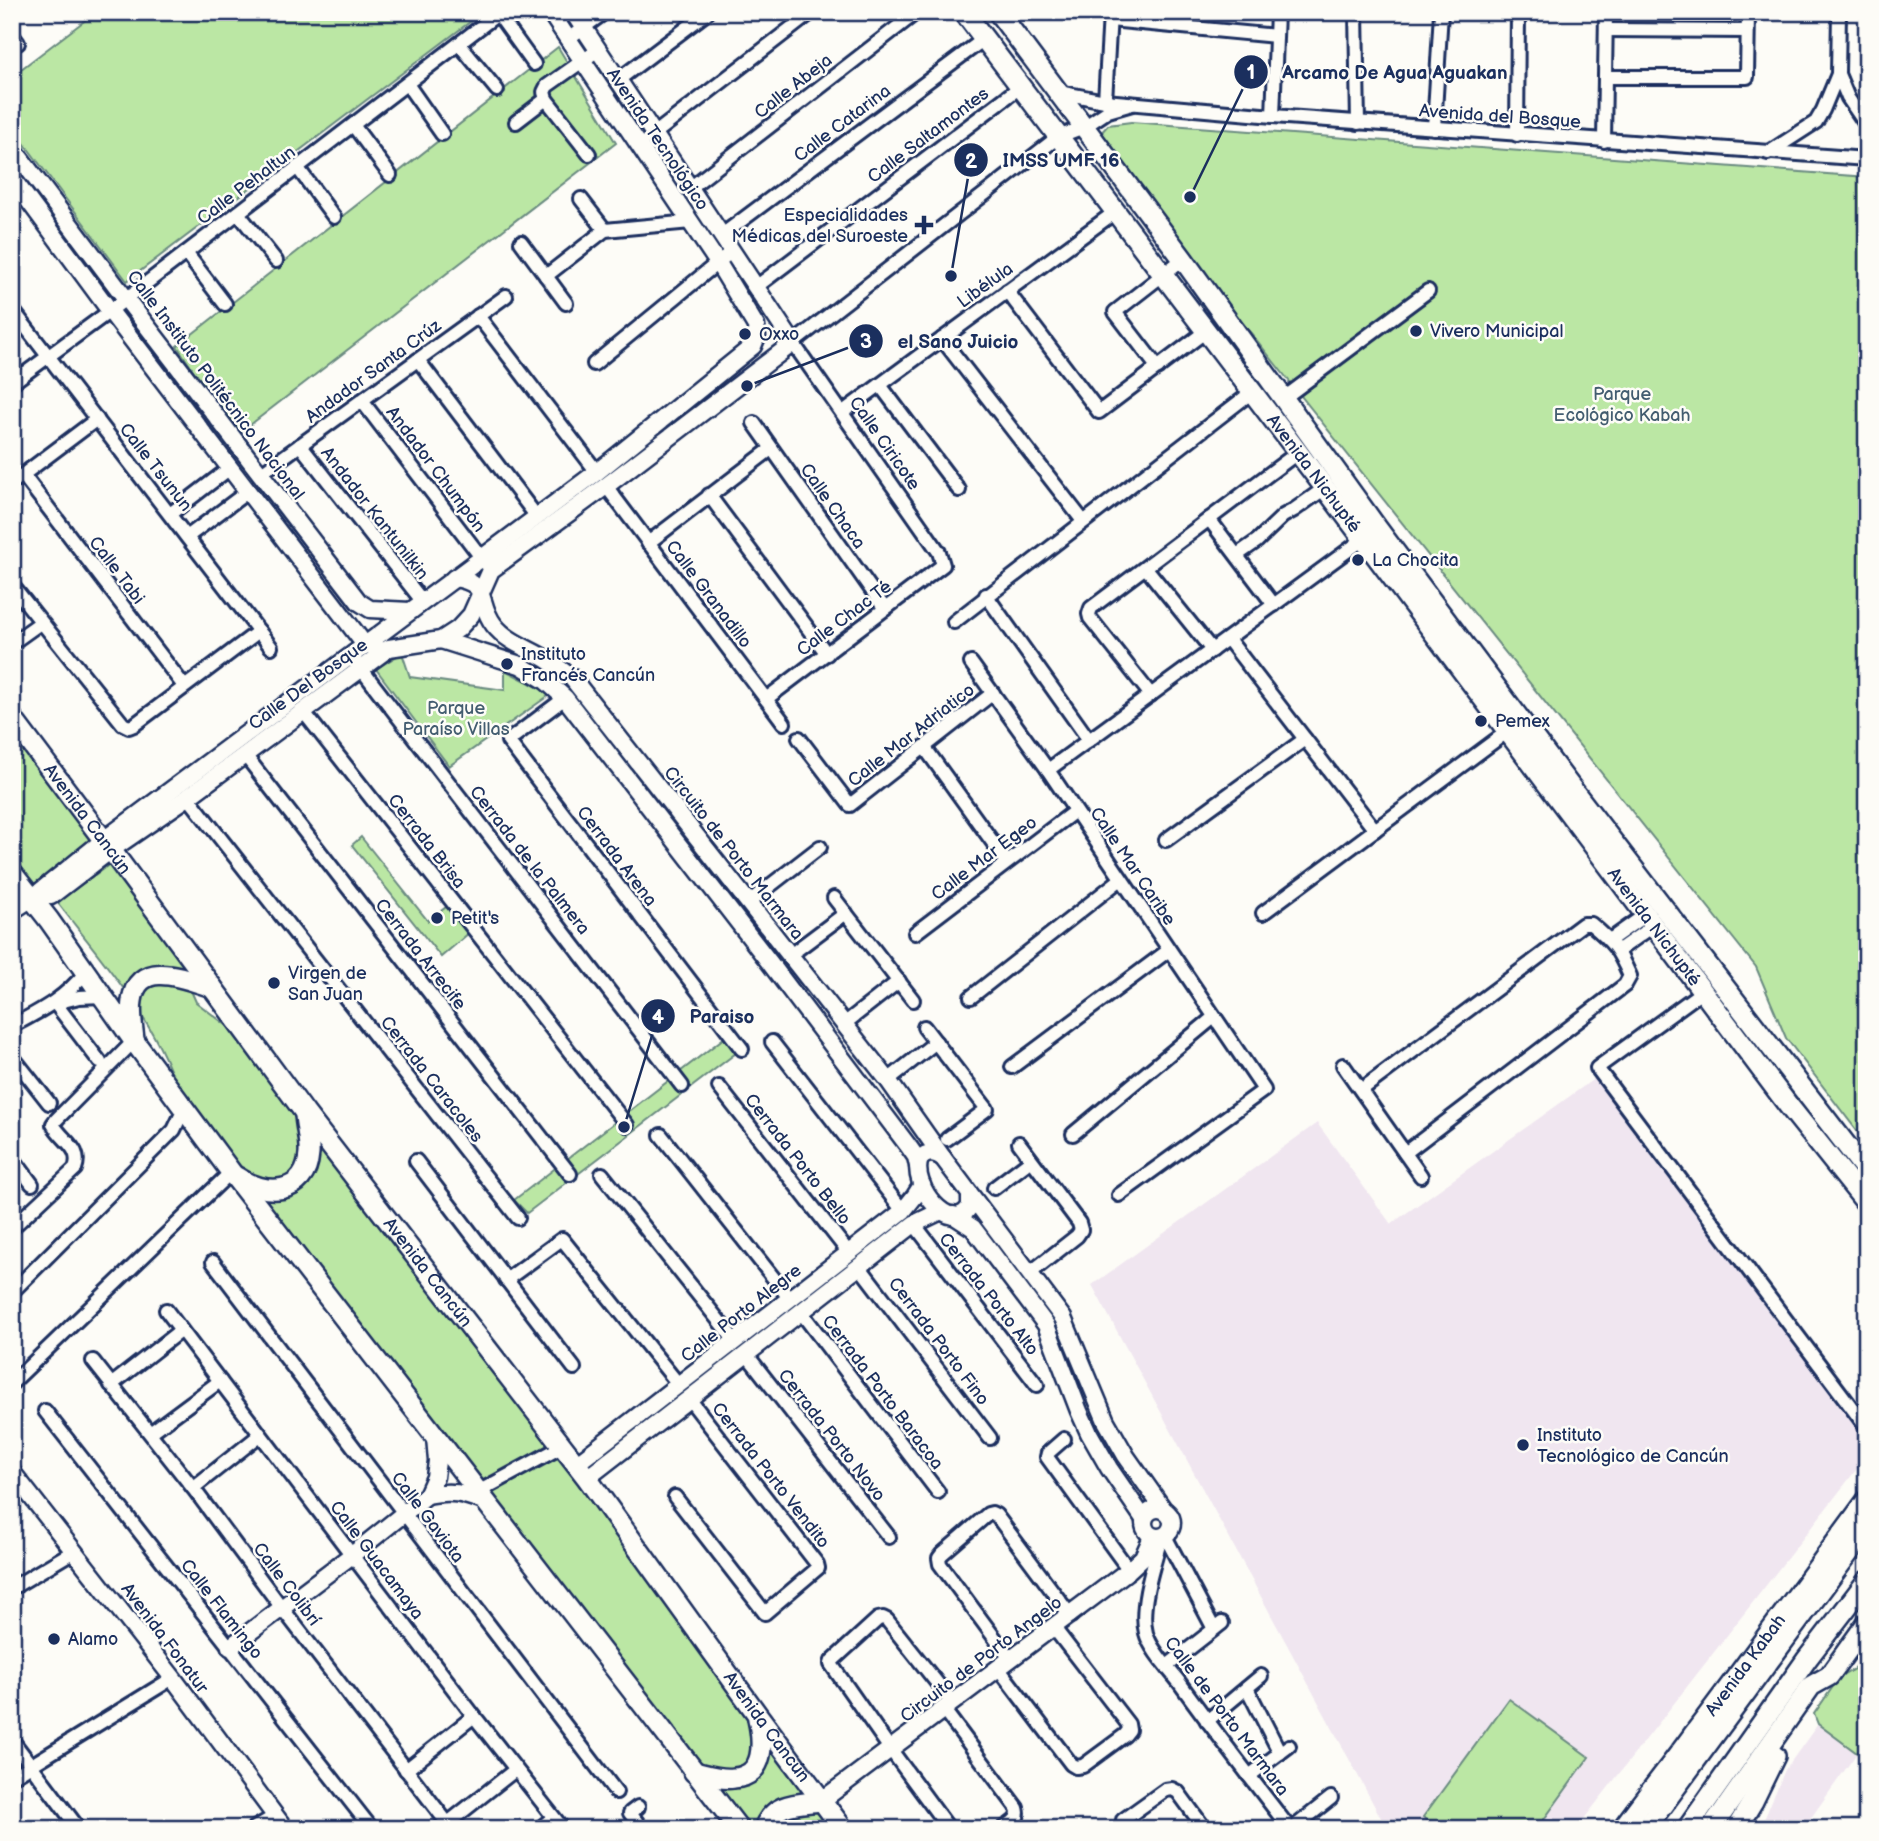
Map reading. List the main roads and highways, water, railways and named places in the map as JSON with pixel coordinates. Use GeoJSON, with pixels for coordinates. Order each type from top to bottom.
{"type":"FeatureCollection","features":[{"type":"Feature","properties":{"kind":"main road","name":"Avenida Nichupté"},"geometry":{"type":"LineString","coordinates":[[964,12],[1297,453],[1325,488],[1371,534],[1562,791],[1867,1172]]}},
{"type":"Feature","properties":{"kind":"main road","name":"Avenida Nichupté"},"geometry":{"type":"LineString","coordinates":[[998,12],[1284,398],[1371,534],[1507,731],[1562,791],[1649,921],[1788,1105],[1867,1204]]}},
{"type":"Feature","properties":{"kind":"main road","name":"Avenida Cancún"},"geometry":{"type":"LineString","coordinates":[[12,718],[305,1113],[581,1471],[843,1829]]}},
{"type":"Feature","properties":{"kind":"main road"},"geometry":{"type":"LineString","coordinates":[[12,873],[231,1172],[739,1829]]}},
{"type":"Feature","properties":{"kind":"main road"},"geometry":{"type":"LineString","coordinates":[[134,1041],[132,1000],[135,989],[145,979],[159,974],[178,975],[212,987]]}},
{"type":"Feature","properties":{"kind":"main road"},"geometry":{"type":"LineString","coordinates":[[231,1172],[261,1188],[279,1190],[294,1183],[305,1170],[309,1160],[305,1113]]}},
{"type":"Feature","properties":{"kind":"main road","name":"Avenida Kabah"},"geometry":{"type":"LineString","coordinates":[[1622,1829],[1867,1500]]}},
{"type":"Feature","properties":{"kind":"main road","name":"Avenida Kabah"},"geometry":{"type":"LineString","coordinates":[[1645,1829],[1867,1528]]}},
{"type":"Feature","properties":{"kind":"main road"},"geometry":{"type":"LineString","coordinates":[[1687,1829],[1807,1659],[1867,1581]]}},
{"type":"Feature","properties":{"kind":"main road"},"geometry":{"type":"LineString","coordinates":[[1711,1829],[1811,1686],[1829,1676],[1867,1623]]}},
{"type":"Feature","properties":{"kind":"main road"},"geometry":{"type":"LineString","coordinates":[[1736,1829],[1811,1686]]}},
{"type":"Feature","properties":{"kind":"main road"},"geometry":{"type":"LineString","coordinates":[[694,1772],[736,1778],[755,1767],[760,1757],[762,1742],[757,1714]]}},
{"type":"Feature","properties":{"kind":"main road"},"geometry":{"type":"LineString","coordinates":[[1682,1779],[1692,1737]]}},
{"type":"Feature","properties":{"kind":"main road"},"geometry":{"type":"LineString","coordinates":[[764,1829],[773,1813],[783,1806],[821,1801]]}},
{"type":"Feature","properties":{"kind":"place","name":"Arcamo De Agua Aguakan"},"geometry":{"type":"Point","coordinates":[1190,197]}},
{"type":"Feature","properties":{"kind":"place","name":"Especialidades Médicas del Suroeste"},"geometry":{"type":"Point","coordinates":[924,225]}},
{"type":"Feature","properties":{"kind":"place","name":"IMSS UMF 16"},"geometry":{"type":"Point","coordinates":[951,276]}},
{"type":"Feature","properties":{"kind":"place","name":"Vivero Municipal"},"geometry":{"type":"Point","coordinates":[1416,331]}},
{"type":"Feature","properties":{"kind":"place","name":"Oxxo"},"geometry":{"type":"Point","coordinates":[745,334]}},
{"type":"Feature","properties":{"kind":"place","name":"el Sano Juicio"},"geometry":{"type":"Point","coordinates":[747,386]}},
{"type":"Feature","properties":{"kind":"place","name":"La Chocita"},"geometry":{"type":"Point","coordinates":[1358,560]}},
{"type":"Feature","properties":{"kind":"place","name":"Instituto Francés Cancún"},"geometry":{"type":"Point","coordinates":[507,664]}},
{"type":"Feature","properties":{"kind":"place","name":"Pemex"},"geometry":{"type":"Point","coordinates":[1481,721]}},
{"type":"Feature","properties":{"kind":"place","name":"Petit's"},"geometry":{"type":"Point","coordinates":[437,918]}},
{"type":"Feature","properties":{"kind":"place","name":"Virgen de San Juan"},"geometry":{"type":"Point","coordinates":[274,983]}},
{"type":"Feature","properties":{"kind":"place","name":"Paraiso"},"geometry":{"type":"Point","coordinates":[624,1127]}},
{"type":"Feature","properties":{"kind":"place","name":"Instituto Tecnológico de Cancún"},"geometry":{"type":"Point","coordinates":[1523,1445]}},
{"type":"Feature","properties":{"kind":"place","name":"Alamo"},"geometry":{"type":"Point","coordinates":[54,1639]}},
{"type":"Feature","properties":{"kind":"park label","name":"Parque Ecológico Kabah"},"geometry":{"type":"Point","coordinates":[1622,404]}},
{"type":"Feature","properties":{"kind":"park label","name":"Parque Paraíso Villas"},"geometry":{"type":"Point","coordinates":[456,718]}}]}
